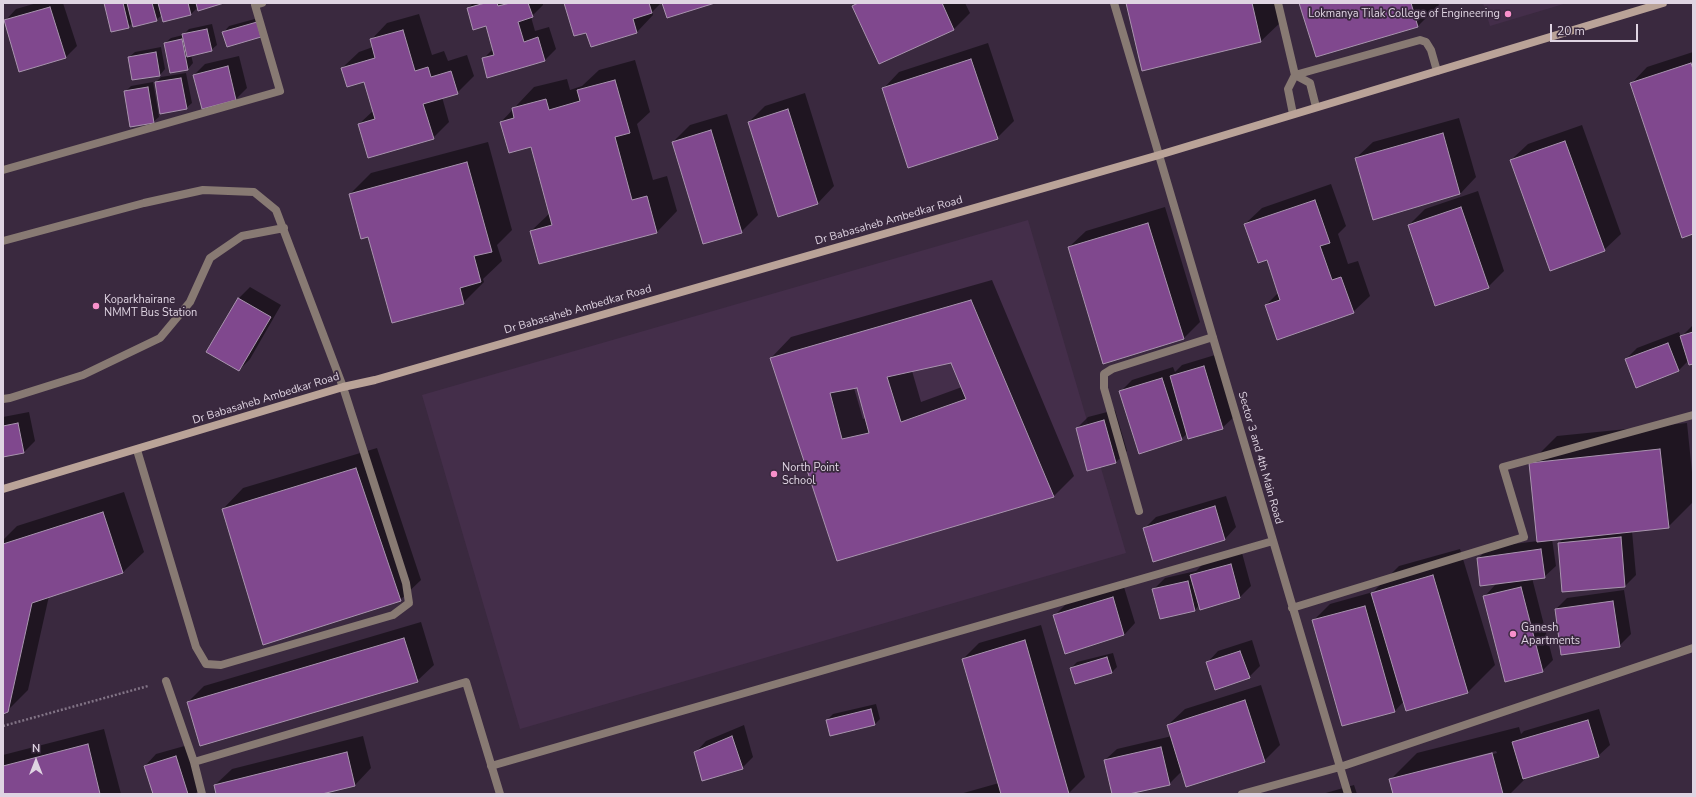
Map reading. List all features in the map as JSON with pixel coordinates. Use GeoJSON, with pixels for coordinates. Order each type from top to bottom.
{"type":"FeatureCollection","features":[{"type":"Feature","properties":{"kind":"street","name":"Sector 3 and 4th Main Road"},"geometry":{"type":"LineString","coordinates":[[1114,3],[1348,794]]}},
{"type":"Feature","properties":{"kind":"street"},"geometry":{"type":"LineString","coordinates":[[1278,3],[1295,75],[1288,89],[1293,114]]}},
{"type":"Feature","properties":{"kind":"street","name":"Dr Babasaheb Ambedkar Road"},"geometry":{"type":"LineString","coordinates":[[3,489],[343,387],[375,380],[1159,155],[1663,3]]}},
{"type":"Feature","properties":{"kind":"street"},"geometry":{"type":"LineString","coordinates":[[3,170],[280,91],[257,4]]}},
{"type":"Feature","properties":{"kind":"street"},"geometry":{"type":"LineString","coordinates":[[1295,75],[1420,40],[1426,42],[1437,71]]}},
{"type":"Feature","properties":{"kind":"street"},"geometry":{"type":"LineString","coordinates":[[1295,75],[1310,83],[1316,107]]}},
{"type":"Feature","properties":{"kind":"street"},"geometry":{"type":"LineString","coordinates":[[3,241],[144,203],[203,190],[254,192],[276,210],[343,387],[406,583],[409,603],[393,615],[221,665],[206,664],[196,647],[137,450]]}},
{"type":"Feature","properties":{"kind":"street"},"geometry":{"type":"LineString","coordinates":[[3,399],[83,375],[160,338],[190,302],[210,258],[242,236],[284,228]]}},
{"type":"Feature","properties":{"kind":"street"},"geometry":{"type":"LineString","coordinates":[[1139,511],[1104,388],[1104,374],[1112,369],[1212,337]]}},
{"type":"Feature","properties":{"kind":"street"},"geometry":{"type":"LineString","coordinates":[[1292,608],[1524,537],[1503,467],[1693,415]]}},
{"type":"Feature","properties":{"kind":"street"},"geometry":{"type":"LineString","coordinates":[[491,766],[1273,541]]}},
{"type":"Feature","properties":{"kind":"street"},"geometry":{"type":"LineString","coordinates":[[1242,794],[1340,768],[1693,648]]}},
{"type":"Feature","properties":{"kind":"street"},"geometry":{"type":"LineString","coordinates":[[166,681],[194,762],[202,794]]}},
{"type":"Feature","properties":{"kind":"street"},"geometry":{"type":"LineString","coordinates":[[194,762],[466,682],[500,794]]}},
{"type":"Feature","properties":{"kind":"path"},"geometry":{"type":"LineString","coordinates":[[3,726],[166,681]]}},
{"type":"Feature","properties":{"kind":"shaded area","name":"Lokmanya Tilak College of Engineering"},"geometry":{"type":"Polygon","coordinates":[[[1483,3],[1567,3],[1490,26],[1483,3]]]}},
{"type":"Feature","properties":{"kind":"shaded area","name":"North Point School"},"geometry":{"type":"Polygon","coordinates":[[[1028,220],[1126,553],[520,729],[422,395],[1028,220]]]}},
{"type":"Feature","properties":{"kind":"building"},"geometry":{"type":"Polygon","coordinates":[[[104,3],[123,3],[129,28],[111,32],[104,3]]]}},
{"type":"Feature","properties":{"kind":"building"},"geometry":{"type":"Polygon","coordinates":[[[127,3],[152,3],[157,21],[133,27],[127,3]]]}},
{"type":"Feature","properties":{"kind":"building"},"geometry":{"type":"Polygon","coordinates":[[[158,3],[188,3],[191,15],[163,22],[158,3]]]}},
{"type":"Feature","properties":{"kind":"building"},"geometry":{"type":"Polygon","coordinates":[[[196,3],[224,3],[198,11],[196,3]]]}},
{"type":"Feature","properties":{"kind":"building"},"geometry":{"type":"Polygon","coordinates":[[[485,3],[497,3],[498,6],[510,3],[528,3],[533,17],[518,22],[524,42],[538,37],[545,61],[487,78],[482,58],[494,55],[486,26],[473,30],[467,8],[485,3]]]}},
{"type":"Feature","properties":{"kind":"building"},"geometry":{"type":"Polygon","coordinates":[[[564,3],[649,3],[652,13],[633,19],[637,33],[591,47],[586,33],[574,36],[564,3]]]}},
{"type":"Feature","properties":{"kind":"building"},"geometry":{"type":"Polygon","coordinates":[[[662,3],[715,3],[667,18],[662,3]]]}},
{"type":"Feature","properties":{"kind":"building"},"geometry":{"type":"Polygon","coordinates":[[[858,3],[942,3],[954,30],[879,64],[852,6],[858,3]]]}},
{"type":"Feature","properties":{"kind":"building"},"geometry":{"type":"Polygon","coordinates":[[[1126,3],[1252,3],[1261,42],[1142,71],[1126,3]]]}},
{"type":"Feature","properties":{"kind":"building"},"geometry":{"type":"Polygon","coordinates":[[[1299,3],[1411,3],[1418,27],[1316,57],[1299,3]]]}},
{"type":"Feature","properties":{"kind":"building"},"geometry":{"type":"Polygon","coordinates":[[[50,7],[66,58],[19,72],[4,20],[50,7]]]}},
{"type":"Feature","properties":{"kind":"building"},"geometry":{"type":"Polygon","coordinates":[[[257,22],[261,37],[227,47],[222,32],[257,22]]]}},
{"type":"Feature","properties":{"kind":"building"},"geometry":{"type":"Polygon","coordinates":[[[207,29],[212,51],[187,57],[182,34],[207,29]]]}},
{"type":"Feature","properties":{"kind":"building"},"geometry":{"type":"Polygon","coordinates":[[[403,30],[415,71],[428,67],[431,77],[451,71],[458,94],[423,104],[434,139],[368,158],[358,124],[375,119],[364,82],[347,87],[341,68],[375,58],[370,39],[403,30]]]}},
{"type":"Feature","properties":{"kind":"building"},"geometry":{"type":"Polygon","coordinates":[[[182,39],[188,70],[170,73],[164,43],[182,39]]]}},
{"type":"Feature","properties":{"kind":"building"},"geometry":{"type":"Polygon","coordinates":[[[156,52],[160,76],[132,80],[128,57],[156,52]]]}},
{"type":"Feature","properties":{"kind":"building"},"geometry":{"type":"Polygon","coordinates":[[[971,59],[998,139],[908,168],[882,88],[971,59]]]}},
{"type":"Feature","properties":{"kind":"building"},"geometry":{"type":"Polygon","coordinates":[[[1691,63],[1693,69],[1693,234],[1682,238],[1630,83],[1691,63]]]}},
{"type":"Feature","properties":{"kind":"building"},"geometry":{"type":"Polygon","coordinates":[[[228,66],[236,100],[202,109],[193,75],[228,66]]]}},
{"type":"Feature","properties":{"kind":"building"},"geometry":{"type":"Polygon","coordinates":[[[181,78],[187,109],[160,114],[155,82],[181,78]]]}},
{"type":"Feature","properties":{"kind":"building"},"geometry":{"type":"Polygon","coordinates":[[[615,80],[630,133],[615,137],[632,200],[647,196],[657,233],[539,264],[530,231],[552,225],[531,147],[509,153],[500,122],[514,118],[512,108],[546,99],[549,110],[580,101],[577,90],[615,80]]]}},
{"type":"Feature","properties":{"kind":"building"},"geometry":{"type":"Polygon","coordinates":[[[148,87],[154,123],[130,127],[124,91],[148,87]]]}},
{"type":"Feature","properties":{"kind":"building"},"geometry":{"type":"Polygon","coordinates":[[[788,109],[818,204],[778,217],[748,122],[788,109]]]}},
{"type":"Feature","properties":{"kind":"building"},"geometry":{"type":"Polygon","coordinates":[[[711,130],[742,233],[703,244],[672,142],[711,130]]]}},
{"type":"Feature","properties":{"kind":"building"},"geometry":{"type":"Polygon","coordinates":[[[1443,133],[1460,194],[1373,220],[1355,158],[1443,133]]]}},
{"type":"Feature","properties":{"kind":"building"},"geometry":{"type":"Polygon","coordinates":[[[1565,141],[1605,251],[1550,271],[1510,160],[1565,141]]]}},
{"type":"Feature","properties":{"kind":"building"},"geometry":{"type":"Polygon","coordinates":[[[467,162],[492,252],[474,256],[481,282],[460,288],[464,304],[392,323],[368,237],[361,239],[349,194],[467,162]]]}},
{"type":"Feature","properties":{"kind":"building"},"geometry":{"type":"Polygon","coordinates":[[[1315,200],[1330,243],[1320,246],[1332,280],[1341,277],[1354,313],[1277,340],[1265,305],[1280,300],[1267,260],[1258,263],[1244,224],[1315,200]]]}},
{"type":"Feature","properties":{"kind":"building"},"geometry":{"type":"Polygon","coordinates":[[[1461,207],[1489,288],[1435,306],[1408,225],[1461,207]]]}},
{"type":"Feature","properties":{"kind":"building"},"geometry":{"type":"Polygon","coordinates":[[[1148,223],[1184,339],[1103,364],[1068,247],[1148,223]]]}},
{"type":"Feature","properties":{"kind":"building"},"geometry":{"type":"Polygon","coordinates":[[[238,298],[271,317],[239,371],[206,352],[238,298]]]}},
{"type":"Feature","properties":{"kind":"building"},"geometry":{"type":"Polygon","coordinates":[[[971,300],[1054,497],[837,561],[770,358],[971,300]],[[951,363],[887,377],[901,422],[966,399],[951,363]],[[857,388],[830,393],[842,439],[869,433],[857,388]]]}},
{"type":"Feature","properties":{"kind":"building"},"geometry":{"type":"Polygon","coordinates":[[[1693,332],[1693,364],[1689,365],[1680,336],[1693,332]]]}},
{"type":"Feature","properties":{"kind":"building"},"geometry":{"type":"Polygon","coordinates":[[[1668,343],[1679,371],[1636,388],[1625,359],[1668,343]]]}},
{"type":"Feature","properties":{"kind":"building"},"geometry":{"type":"Polygon","coordinates":[[[1204,366],[1223,429],[1188,439],[1170,376],[1204,366]]]}},
{"type":"Feature","properties":{"kind":"building"},"geometry":{"type":"Polygon","coordinates":[[[1162,378],[1182,440],[1139,454],[1119,391],[1162,378]]]}},
{"type":"Feature","properties":{"kind":"building"},"geometry":{"type":"Polygon","coordinates":[[[1104,420],[1116,463],[1087,471],[1076,428],[1104,420]]]}},
{"type":"Feature","properties":{"kind":"building"},"geometry":{"type":"Polygon","coordinates":[[[18,423],[24,453],[3,457],[3,426],[18,423]]]}},
{"type":"Feature","properties":{"kind":"building"},"geometry":{"type":"Polygon","coordinates":[[[1660,449],[1669,528],[1537,542],[1529,463],[1660,449]]]}},
{"type":"Feature","properties":{"kind":"building"},"geometry":{"type":"Polygon","coordinates":[[[356,468],[401,601],[263,645],[222,509],[356,468]]]}},
{"type":"Feature","properties":{"kind":"building"},"geometry":{"type":"Polygon","coordinates":[[[1215,506],[1225,540],[1153,562],[1143,528],[1215,506]]]}},
{"type":"Feature","properties":{"kind":"building"},"geometry":{"type":"Polygon","coordinates":[[[103,512],[123,573],[32,603],[8,712],[3,714],[3,544],[103,512]]]}},
{"type":"Feature","properties":{"kind":"building"},"geometry":{"type":"Polygon","coordinates":[[[1621,537],[1625,587],[1562,592],[1558,543],[1621,537]]]}},
{"type":"Feature","properties":{"kind":"building"},"geometry":{"type":"Polygon","coordinates":[[[1541,549],[1545,578],[1480,586],[1477,558],[1541,549]]]}},
{"type":"Feature","properties":{"kind":"building"},"geometry":{"type":"Polygon","coordinates":[[[1231,564],[1240,598],[1200,610],[1190,575],[1231,564]]]}},
{"type":"Feature","properties":{"kind":"building"},"geometry":{"type":"Polygon","coordinates":[[[1433,575],[1468,693],[1406,711],[1371,593],[1433,575]]]}},
{"type":"Feature","properties":{"kind":"building"},"geometry":{"type":"Polygon","coordinates":[[[1188,581],[1195,611],[1160,619],[1152,589],[1188,581]]]}},
{"type":"Feature","properties":{"kind":"building","name":"Ganesh Apartments"},"geometry":{"type":"Polygon","coordinates":[[[1521,587],[1543,672],[1505,682],[1483,596],[1521,587]]]}},
{"type":"Feature","properties":{"kind":"building"},"geometry":{"type":"Polygon","coordinates":[[[1113,597],[1124,635],[1065,654],[1053,615],[1113,597]]]}},
{"type":"Feature","properties":{"kind":"building"},"geometry":{"type":"Polygon","coordinates":[[[1613,601],[1620,647],[1561,655],[1555,609],[1613,601]]]}},
{"type":"Feature","properties":{"kind":"building"},"geometry":{"type":"Polygon","coordinates":[[[1365,606],[1395,712],[1342,726],[1312,620],[1365,606]]]}},
{"type":"Feature","properties":{"kind":"building"},"geometry":{"type":"Polygon","coordinates":[[[404,638],[418,682],[200,746],[187,702],[404,638]]]}},
{"type":"Feature","properties":{"kind":"building"},"geometry":{"type":"Polygon","coordinates":[[[1025,640],[1069,794],[1001,794],[962,659],[1025,640]]]}},
{"type":"Feature","properties":{"kind":"building"},"geometry":{"type":"Polygon","coordinates":[[[1240,651],[1250,678],[1215,690],[1206,662],[1240,651]]]}},
{"type":"Feature","properties":{"kind":"building"},"geometry":{"type":"Polygon","coordinates":[[[1107,657],[1112,673],[1075,684],[1070,668],[1107,657]]]}},
{"type":"Feature","properties":{"kind":"building"},"geometry":{"type":"Polygon","coordinates":[[[1245,700],[1265,762],[1186,787],[1167,725],[1245,700]]]}},
{"type":"Feature","properties":{"kind":"building"},"geometry":{"type":"Polygon","coordinates":[[[871,709],[875,725],[830,736],[826,720],[871,709]]]}},
{"type":"Feature","properties":{"kind":"building"},"geometry":{"type":"Polygon","coordinates":[[[1588,720],[1599,757],[1523,779],[1512,742],[1588,720]]]}},
{"type":"Feature","properties":{"kind":"building"},"geometry":{"type":"Polygon","coordinates":[[[732,736],[743,769],[702,781],[694,752],[732,736]]]}},
{"type":"Feature","properties":{"kind":"building"},"geometry":{"type":"Polygon","coordinates":[[[88,744],[100,794],[3,794],[3,766],[88,744]]]}},
{"type":"Feature","properties":{"kind":"building"},"geometry":{"type":"Polygon","coordinates":[[[1161,747],[1170,785],[1129,794],[1112,794],[1104,760],[1161,747]]]}},
{"type":"Feature","properties":{"kind":"building"},"geometry":{"type":"Polygon","coordinates":[[[347,752],[355,786],[322,794],[216,794],[214,785],[347,752]]]}},
{"type":"Feature","properties":{"kind":"building"},"geometry":{"type":"Polygon","coordinates":[[[1492,753],[1503,794],[1393,794],[1389,779],[1492,753]]]}},
{"type":"Feature","properties":{"kind":"building"},"geometry":{"type":"Polygon","coordinates":[[[176,756],[188,794],[153,794],[144,766],[176,756]]]}},
{"type":"Feature","properties":{"kind":"place","name":"Lokmanya Tilak College of Engineering"},"geometry":{"type":"Point","coordinates":[1508,14]}},
{"type":"Feature","properties":{"kind":"place","name":"Koparkhairane NMMT Bus Station"},"geometry":{"type":"Point","coordinates":[96,306]}},
{"type":"Feature","properties":{"kind":"place","name":"North Point School"},"geometry":{"type":"Point","coordinates":[774,474]}},
{"type":"Feature","properties":{"kind":"place","name":"Ganesh Apartments"},"geometry":{"type":"Point","coordinates":[1513,634]}}]}
